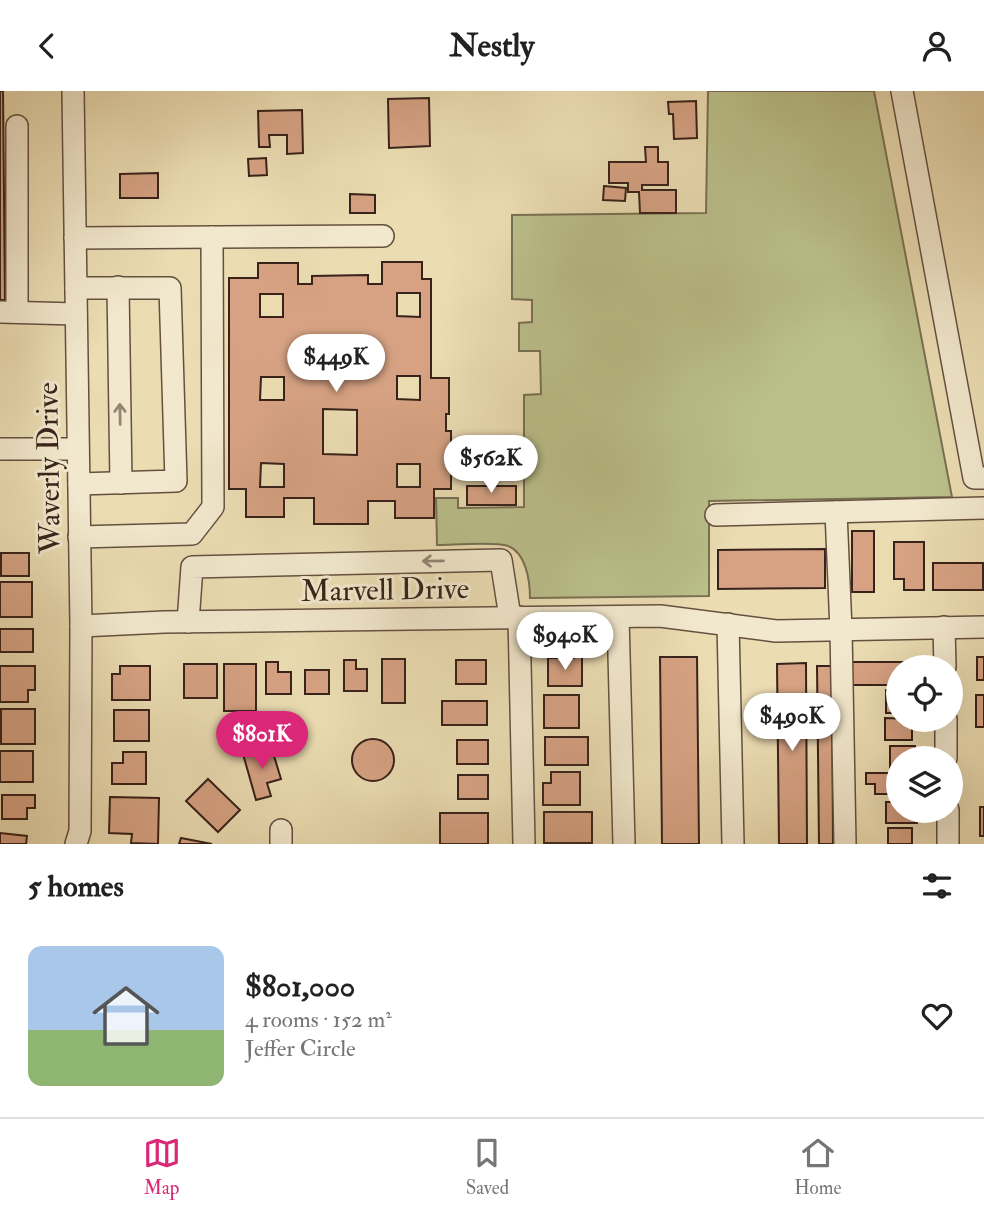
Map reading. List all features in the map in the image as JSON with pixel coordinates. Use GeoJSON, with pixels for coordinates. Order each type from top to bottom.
{"type":"FeatureCollection","features":[{"type":"Feature","properties":{"kind":"street","name":"Waverly Drive"},"geometry":{"type":"LineString","coordinates":[[73,91],[81,626],[80,831],[76,844]]}},
{"type":"Feature","properties":{"kind":"street"},"geometry":{"type":"LineString","coordinates":[[902,91],[974,478],[984,478]]}},
{"type":"Feature","properties":{"kind":"street"},"geometry":{"type":"LineString","coordinates":[[17,126],[9,312],[76,314]]}},
{"type":"Feature","properties":{"kind":"street"},"geometry":{"type":"LineString","coordinates":[[75,238],[383,236]]}},
{"type":"Feature","properties":{"kind":"street"},"geometry":{"type":"LineString","coordinates":[[79,537],[192,534],[213,507],[212,237]]}},
{"type":"Feature","properties":{"kind":"street"},"geometry":{"type":"LineString","coordinates":[[118,287],[126,482]]}},
{"type":"Feature","properties":{"kind":"street"},"geometry":{"type":"LineString","coordinates":[[76,288],[170,288],[176,481],[79,484]]}},
{"type":"Feature","properties":{"kind":"street"},"geometry":{"type":"LineString","coordinates":[[0,449],[78,449]]}},
{"type":"Feature","properties":{"kind":"street"},"geometry":{"type":"LineString","coordinates":[[716,515],[984,508]]}},
{"type":"Feature","properties":{"kind":"street"},"geometry":{"type":"LineString","coordinates":[[836,512],[845,844]]}},
{"type":"Feature","properties":{"kind":"street"},"geometry":{"type":"LineString","coordinates":[[188,622],[192,567],[501,560],[514,617],[524,844]]}},
{"type":"Feature","properties":{"kind":"street","name":"Marvell Drive"},"geometry":{"type":"LineString","coordinates":[[81,626],[188,622],[660,616],[776,631],[984,627]]}},
{"type":"Feature","properties":{"kind":"street"},"geometry":{"type":"LineString","coordinates":[[618,617],[624,844]]}},
{"type":"Feature","properties":{"kind":"street"},"geometry":{"type":"LineString","coordinates":[[727,624],[733,844]]}},
{"type":"Feature","properties":{"kind":"street"},"geometry":{"type":"LineString","coordinates":[[944,628],[945,655]]}},
{"type":"Feature","properties":{"kind":"street"},"geometry":{"type":"LineString","coordinates":[[948,823],[948,844]]}},
{"type":"Feature","properties":{"kind":"green space"},"geometry":{"type":"Polygon","coordinates":[[[708,91],[874,91],[952,497],[709,501],[709,596],[530,598],[528,576],[523,561],[508,546],[484,543],[437,545],[436,498],[458,498],[458,508],[524,507],[524,395],[541,394],[540,351],[519,351],[519,323],[532,322],[532,300],[512,299],[512,215],[706,213],[708,91]]]}},
{"type":"Feature","properties":{"kind":"building"},"geometry":{"type":"Polygon","coordinates":[[[0,91],[3,91],[5,300],[0,300],[0,91]]]}},
{"type":"Feature","properties":{"kind":"building"},"geometry":{"type":"Polygon","coordinates":[[[429,98],[430,146],[389,148],[388,99],[429,98]]]}},
{"type":"Feature","properties":{"kind":"building"},"geometry":{"type":"Polygon","coordinates":[[[696,101],[697,138],[674,139],[673,114],[669,114],[668,102],[696,101]]]}},
{"type":"Feature","properties":{"kind":"building"},"geometry":{"type":"Polygon","coordinates":[[[302,110],[303,153],[287,154],[287,135],[269,135],[270,147],[259,147],[258,111],[302,110]]]}},
{"type":"Feature","properties":{"kind":"building"},"geometry":{"type":"Polygon","coordinates":[[[645,147],[658,147],[658,162],[668,162],[668,185],[642,185],[642,190],[676,190],[676,213],[640,213],[639,192],[628,192],[628,183],[609,183],[609,162],[646,162],[645,147]]]}},
{"type":"Feature","properties":{"kind":"building"},"geometry":{"type":"Polygon","coordinates":[[[266,158],[267,175],[249,176],[248,159],[266,158]]]}},
{"type":"Feature","properties":{"kind":"building"},"geometry":{"type":"Polygon","coordinates":[[[158,173],[158,198],[120,198],[120,174],[158,173]]]}},
{"type":"Feature","properties":{"kind":"building"},"geometry":{"type":"Polygon","coordinates":[[[604,186],[626,188],[625,201],[603,200],[604,186]]]}},
{"type":"Feature","properties":{"kind":"building"},"geometry":{"type":"Polygon","coordinates":[[[350,194],[375,195],[375,213],[350,213],[350,194]]]}},
{"type":"Feature","properties":{"kind":"building"},"geometry":{"type":"Polygon","coordinates":[[[382,262],[422,262],[422,279],[431,279],[431,378],[449,378],[446,431],[451,431],[451,489],[434,489],[434,518],[395,518],[395,501],[368,501],[368,524],[314,524],[314,498],[284,498],[284,517],[246,517],[246,489],[229,489],[229,278],[258,278],[258,263],[298,263],[298,284],[312,284],[312,276],[368,275],[368,284],[382,284],[382,262]],[[397,293],[397,316],[420,317],[420,293],[397,293]],[[260,294],[260,317],[283,317],[283,294],[260,294]],[[397,376],[397,399],[420,400],[420,376],[397,376]],[[261,377],[260,400],[284,400],[284,377],[261,377]],[[323,409],[323,454],[357,455],[357,410],[323,409]],[[261,463],[260,487],[284,487],[284,464],[261,463]],[[397,464],[397,487],[420,487],[420,464],[397,464]]]}},
{"type":"Feature","properties":{"kind":"building"},"geometry":{"type":"Polygon","coordinates":[[[467,486],[516,486],[516,505],[467,505],[467,486]]]}},
{"type":"Feature","properties":{"kind":"building"},"geometry":{"type":"Polygon","coordinates":[[[852,531],[874,531],[874,592],[852,592],[852,531]]]}},
{"type":"Feature","properties":{"kind":"building"},"geometry":{"type":"Polygon","coordinates":[[[894,542],[924,542],[924,590],[904,590],[904,579],[894,579],[894,542]]]}},
{"type":"Feature","properties":{"kind":"building"},"geometry":{"type":"Polygon","coordinates":[[[825,549],[825,588],[718,589],[718,550],[825,549]]]}},
{"type":"Feature","properties":{"kind":"building"},"geometry":{"type":"Polygon","coordinates":[[[1,553],[29,553],[29,576],[1,576],[1,553]]]}},
{"type":"Feature","properties":{"kind":"building"},"geometry":{"type":"Polygon","coordinates":[[[933,563],[983,563],[983,590],[933,590],[933,563]]]}},
{"type":"Feature","properties":{"kind":"building"},"geometry":{"type":"Polygon","coordinates":[[[0,582],[32,582],[32,617],[0,617],[0,582]]]}},
{"type":"Feature","properties":{"kind":"building"},"geometry":{"type":"Polygon","coordinates":[[[0,629],[33,629],[33,652],[0,652],[0,629]]]}},
{"type":"Feature","properties":{"kind":"building"},"geometry":{"type":"Polygon","coordinates":[[[574,655],[582,655],[582,686],[548,686],[548,658],[574,658],[574,655]]]}},
{"type":"Feature","properties":{"kind":"building"},"geometry":{"type":"Polygon","coordinates":[[[660,657],[697,657],[699,844],[662,844],[660,657]]]}},
{"type":"Feature","properties":{"kind":"building"},"geometry":{"type":"Polygon","coordinates":[[[977,657],[984,657],[984,680],[977,680],[977,657]]]}},
{"type":"Feature","properties":{"kind":"building"},"geometry":{"type":"Polygon","coordinates":[[[382,659],[405,659],[405,703],[382,703],[382,659]]]}},
{"type":"Feature","properties":{"kind":"building"},"geometry":{"type":"Polygon","coordinates":[[[344,660],[356,660],[356,669],[367,669],[367,691],[344,691],[344,660]]]}},
{"type":"Feature","properties":{"kind":"building"},"geometry":{"type":"Polygon","coordinates":[[[456,660],[486,660],[486,684],[456,684],[456,660]]]}},
{"type":"Feature","properties":{"kind":"building"},"geometry":{"type":"Polygon","coordinates":[[[266,662],[278,662],[278,672],[291,672],[291,694],[266,694],[266,662]]]}},
{"type":"Feature","properties":{"kind":"building"},"geometry":{"type":"Polygon","coordinates":[[[850,662],[886,662],[886,685],[850,685],[850,662]]]}},
{"type":"Feature","properties":{"kind":"building"},"geometry":{"type":"Polygon","coordinates":[[[806,663],[807,844],[779,844],[777,664],[806,663]]]}},
{"type":"Feature","properties":{"kind":"building"},"geometry":{"type":"Polygon","coordinates":[[[184,664],[217,664],[217,698],[184,698],[184,664]]]}},
{"type":"Feature","properties":{"kind":"building"},"geometry":{"type":"Polygon","coordinates":[[[224,664],[256,664],[256,711],[224,711],[224,664]]]}},
{"type":"Feature","properties":{"kind":"building"},"geometry":{"type":"Polygon","coordinates":[[[0,666],[35,666],[35,690],[28,690],[28,702],[0,702],[0,666]]]}},
{"type":"Feature","properties":{"kind":"building"},"geometry":{"type":"Polygon","coordinates":[[[120,666],[150,666],[150,700],[112,700],[112,674],[120,674],[120,666]]]}},
{"type":"Feature","properties":{"kind":"building"},"geometry":{"type":"Polygon","coordinates":[[[817,666],[832,666],[833,844],[819,844],[817,666]]]}},
{"type":"Feature","properties":{"kind":"building"},"geometry":{"type":"Polygon","coordinates":[[[305,670],[329,670],[329,694],[305,694],[305,670]]]}},
{"type":"Feature","properties":{"kind":"building"},"geometry":{"type":"Polygon","coordinates":[[[544,695],[579,695],[579,728],[544,728],[544,695]]]}},
{"type":"Feature","properties":{"kind":"building"},"geometry":{"type":"Polygon","coordinates":[[[976,695],[984,695],[984,727],[976,727],[976,695]]]}},
{"type":"Feature","properties":{"kind":"building"},"geometry":{"type":"Polygon","coordinates":[[[442,701],[487,701],[487,725],[442,725],[442,701]]]}},
{"type":"Feature","properties":{"kind":"building"},"geometry":{"type":"Polygon","coordinates":[[[1,709],[35,709],[35,744],[1,744],[1,709]]]}},
{"type":"Feature","properties":{"kind":"building"},"geometry":{"type":"Polygon","coordinates":[[[114,710],[149,710],[149,741],[114,741],[114,710]]]}},
{"type":"Feature","properties":{"kind":"building"},"geometry":{"type":"Polygon","coordinates":[[[885,718],[886,732],[912,732],[912,740],[885,740],[885,718]]]}},
{"type":"Feature","properties":{"kind":"building"},"geometry":{"type":"Polygon","coordinates":[[[545,737],[588,737],[588,765],[545,765],[545,737]]]}},
{"type":"Feature","properties":{"kind":"building"},"geometry":{"type":"Polygon","coordinates":[[[373,739],[388,745],[394,760],[388,775],[373,781],[358,775],[352,760],[358,745],[373,739]]]}},
{"type":"Feature","properties":{"kind":"building"},"geometry":{"type":"Polygon","coordinates":[[[457,740],[488,740],[488,764],[457,764],[457,740]]]}},
{"type":"Feature","properties":{"kind":"building"},"geometry":{"type":"Polygon","coordinates":[[[271,746],[281,779],[267,783],[271,796],[256,800],[243,754],[271,746]]]}},
{"type":"Feature","properties":{"kind":"building"},"geometry":{"type":"Polygon","coordinates":[[[0,751],[33,751],[33,782],[0,782],[0,751]]]}},
{"type":"Feature","properties":{"kind":"building"},"geometry":{"type":"Polygon","coordinates":[[[123,752],[146,752],[146,784],[112,784],[112,763],[123,763],[123,752]]]}},
{"type":"Feature","properties":{"kind":"building"},"geometry":{"type":"Polygon","coordinates":[[[551,772],[580,772],[580,805],[543,805],[543,783],[551,783],[551,772]]]}},
{"type":"Feature","properties":{"kind":"building"},"geometry":{"type":"Polygon","coordinates":[[[866,773],[886,773],[886,794],[875,794],[875,784],[866,784],[866,773]]]}},
{"type":"Feature","properties":{"kind":"building"},"geometry":{"type":"Polygon","coordinates":[[[458,775],[488,775],[488,799],[458,799],[458,775]]]}},
{"type":"Feature","properties":{"kind":"building"},"geometry":{"type":"Polygon","coordinates":[[[208,779],[240,810],[218,832],[186,801],[208,779]]]}},
{"type":"Feature","properties":{"kind":"building"},"geometry":{"type":"Polygon","coordinates":[[[2,795],[35,795],[35,808],[27,808],[27,819],[2,819],[2,795]]]}},
{"type":"Feature","properties":{"kind":"building"},"geometry":{"type":"Polygon","coordinates":[[[110,797],[159,798],[158,844],[131,843],[132,834],[109,833],[110,797]]]}},
{"type":"Feature","properties":{"kind":"building"},"geometry":{"type":"Polygon","coordinates":[[[980,807],[984,807],[984,836],[980,836],[980,807]]]}},
{"type":"Feature","properties":{"kind":"building"},"geometry":{"type":"Polygon","coordinates":[[[544,812],[592,812],[592,843],[544,843],[544,812]]]}},
{"type":"Feature","properties":{"kind":"building"},"geometry":{"type":"Polygon","coordinates":[[[440,813],[488,813],[488,844],[440,844],[440,813]]]}},
{"type":"Feature","properties":{"kind":"building"},"geometry":{"type":"Polygon","coordinates":[[[888,828],[912,828],[912,844],[888,844],[888,828]]]}},
{"type":"Feature","properties":{"kind":"building"},"geometry":{"type":"Polygon","coordinates":[[[0,833],[27,836],[26,844],[0,844],[0,833]]]}},
{"type":"Feature","properties":{"kind":"building"},"geometry":{"type":"Polygon","coordinates":[[[181,838],[212,844],[179,844],[181,838]]]}}]}
